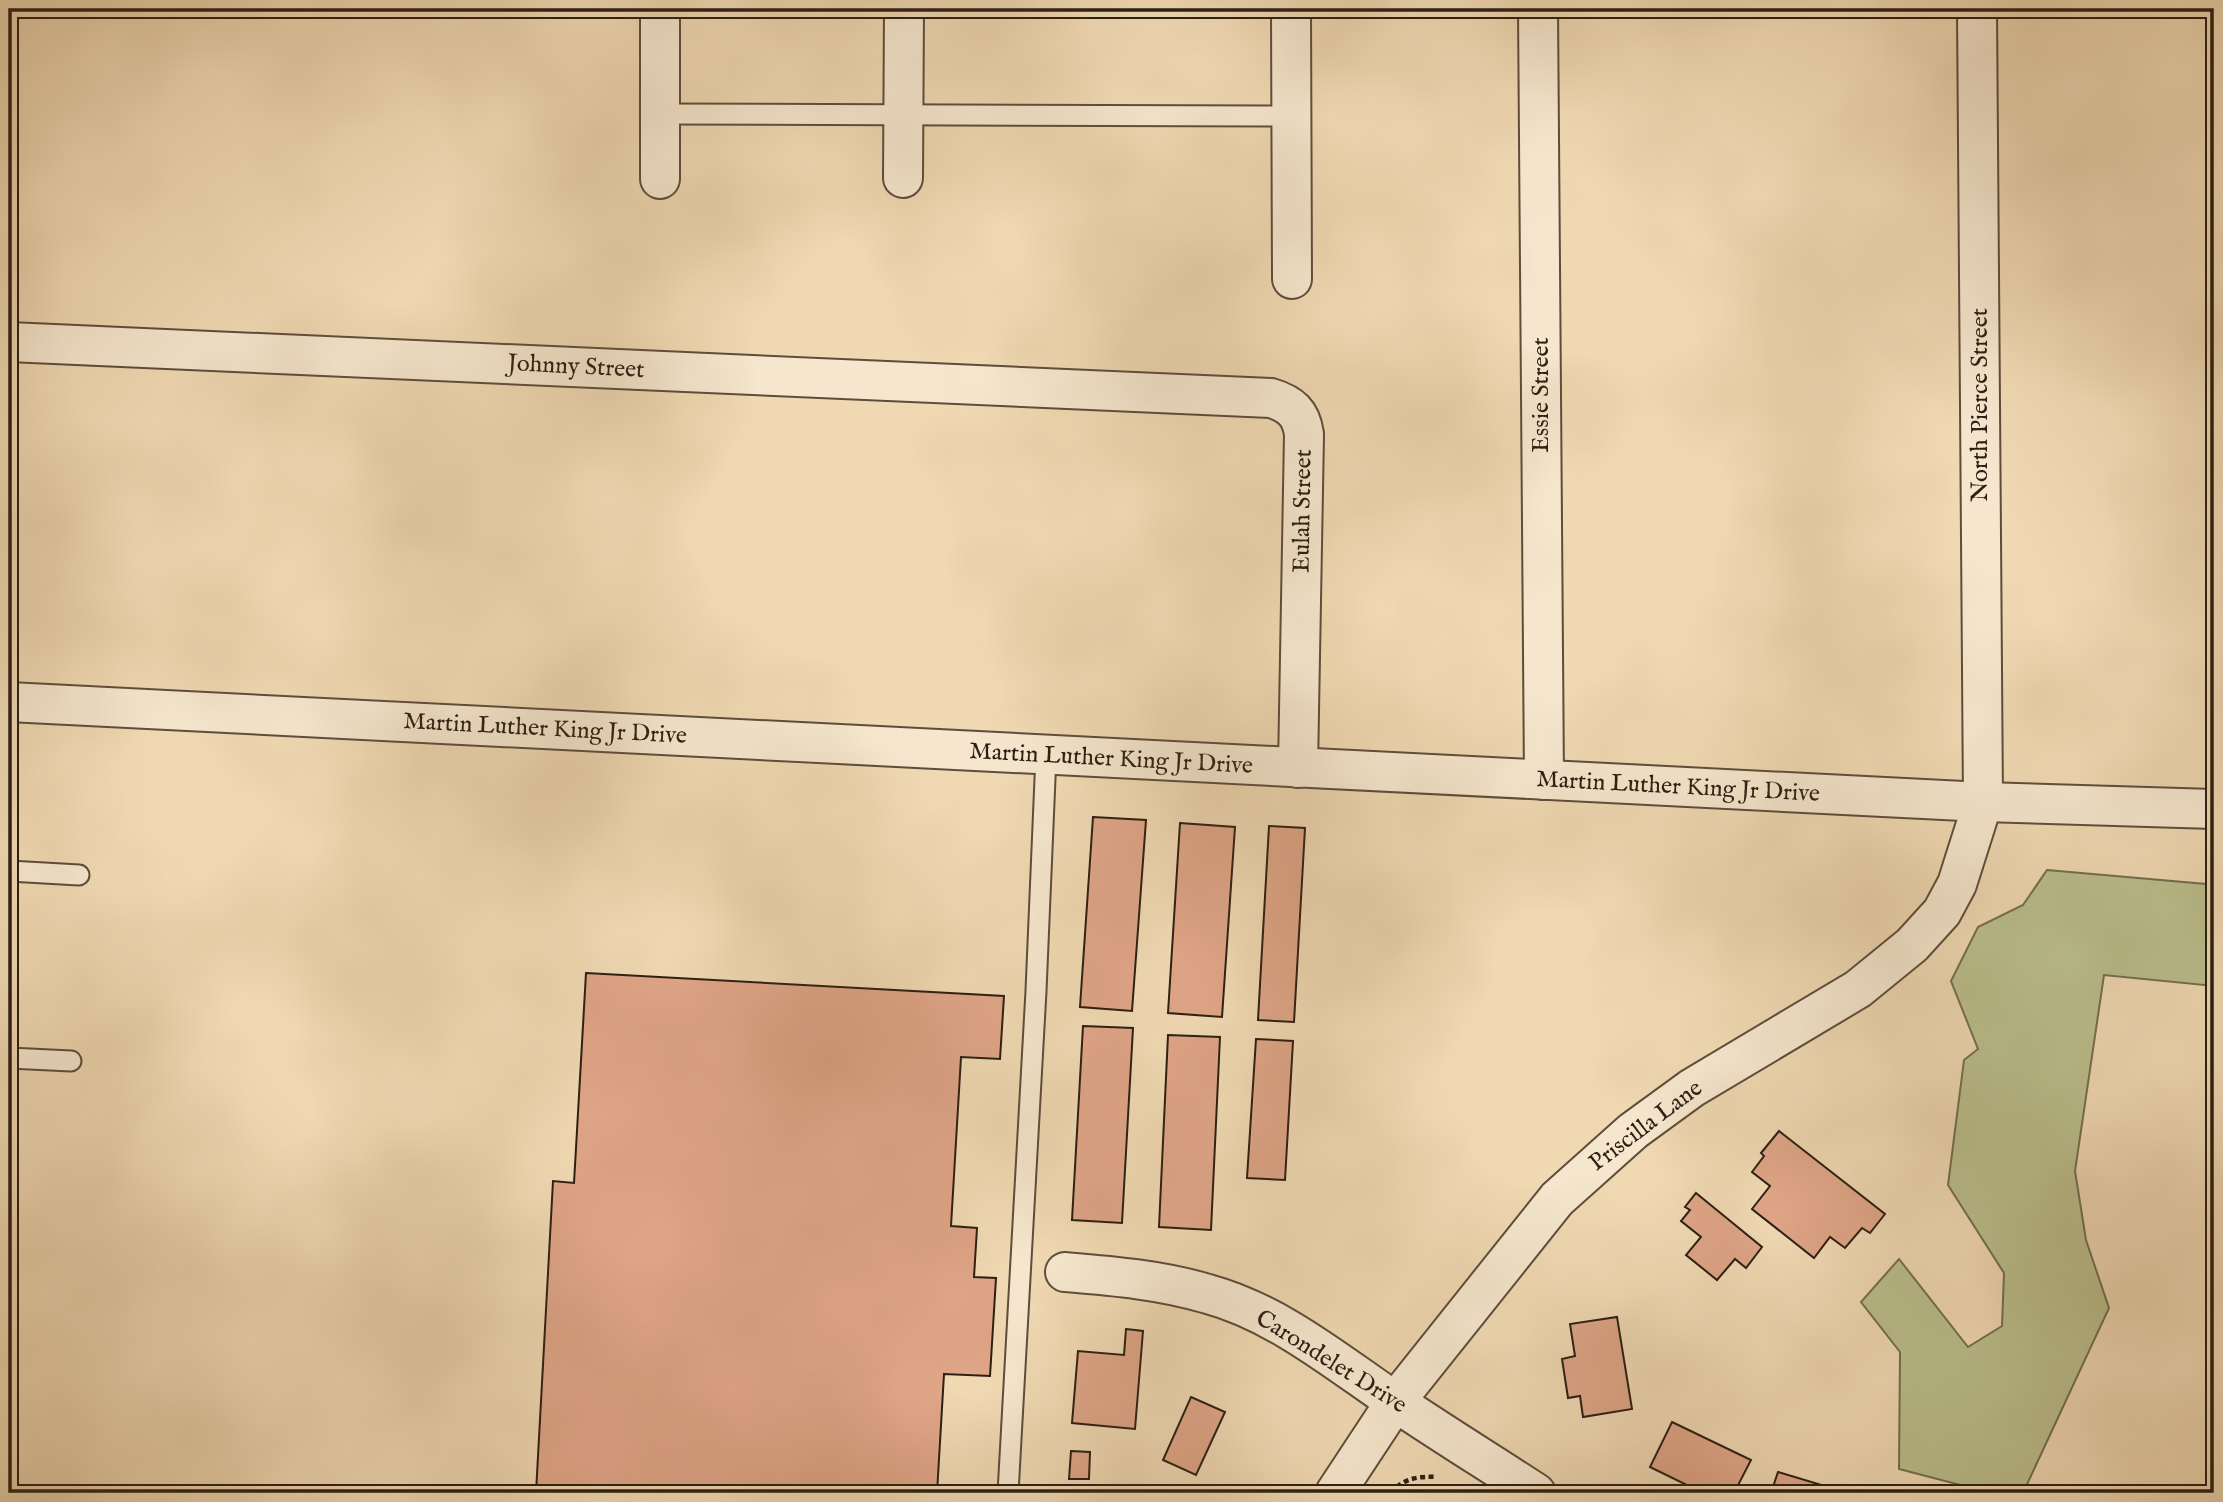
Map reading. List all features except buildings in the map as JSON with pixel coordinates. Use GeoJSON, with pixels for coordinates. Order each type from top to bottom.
{"type":"FeatureCollection","features":[{"type":"Feature","properties":{"kind":"street"},"geometry":{"type":"LineString","coordinates":[[660,9],[660,179]]}},
{"type":"Feature","properties":{"kind":"street"},"geometry":{"type":"LineString","coordinates":[[903,178],[904,9]]}},
{"type":"Feature","properties":{"kind":"street"},"geometry":{"type":"LineString","coordinates":[[1292,9],[1292,279]]}},
{"type":"Feature","properties":{"kind":"street","name":"Essie Street"},"geometry":{"type":"LineString","coordinates":[[1538,9],[1544,780]]}},
{"type":"Feature","properties":{"kind":"street","name":"North Pierce Street"},"geometry":{"type":"LineString","coordinates":[[1978,9],[1983,802]]}},
{"type":"Feature","properties":{"kind":"street","name":"Johnny Street"},"geometry":{"type":"LineString","coordinates":[[9,342],[1143,393]]}},
{"type":"Feature","properties":{"kind":"street","name":"Eulah Street"},"geometry":{"type":"LineString","coordinates":[[1143,393],[1270,398],[1284,402],[1295,410],[1303,423],[1298,768]]}},
{"type":"Feature","properties":{"kind":"street","name":"Martin Luther King Jr Drive"},"geometry":{"type":"LineString","coordinates":[[9,702],[1983,802],[2214,809]]}},
{"type":"Feature","properties":{"kind":"street","name":"Priscilla Lane"},"geometry":{"type":"LineString","coordinates":[[1335,1493],[1395,1402],[1557,1199],[1633,1131],[1692,1088],[1858,989],[1912,945],[1942,912],[1957,884],[1983,802]]}},
{"type":"Feature","properties":{"kind":"street","name":"Carondelet Drive"},"geometry":{"type":"LineString","coordinates":[[1065,1272],[1135,1278],[1209,1294],[1251,1311],[1342,1363],[1395,1402],[1536,1493]]}},
{"type":"Feature","properties":{"kind":"lane"},"geometry":{"type":"LineString","coordinates":[[660,114],[1291,116]]}},
{"type":"Feature","properties":{"kind":"lane"},"geometry":{"type":"LineString","coordinates":[[1008,1493],[1039,939],[1046,755]]}},
{"type":"Feature","properties":{"kind":"lane"},"geometry":{"type":"LineString","coordinates":[[9,871],[79,875]]}},
{"type":"Feature","properties":{"kind":"lane"},"geometry":{"type":"LineString","coordinates":[[9,1058],[71,1061]]}},
{"type":"Feature","properties":{"kind":"path"},"geometry":{"type":"LineString","coordinates":[[1391,1493],[1416,1476],[1446,1480]]}},
{"type":"Feature","properties":{"kind":"green space"},"geometry":{"type":"Polygon","coordinates":[[[2047,870],[2206,884],[2214,906],[2214,986],[2104,975],[2075,1171],[2086,1240],[2109,1308],[2023,1493],[1991,1493],[1899,1469],[1900,1352],[1861,1302],[1899,1259],[1968,1347],[2002,1326],[2004,1273],[1948,1185],[1964,1060],[1978,1049],[1951,981],[1978,927],[2023,905],[2047,870]]]}}]}
